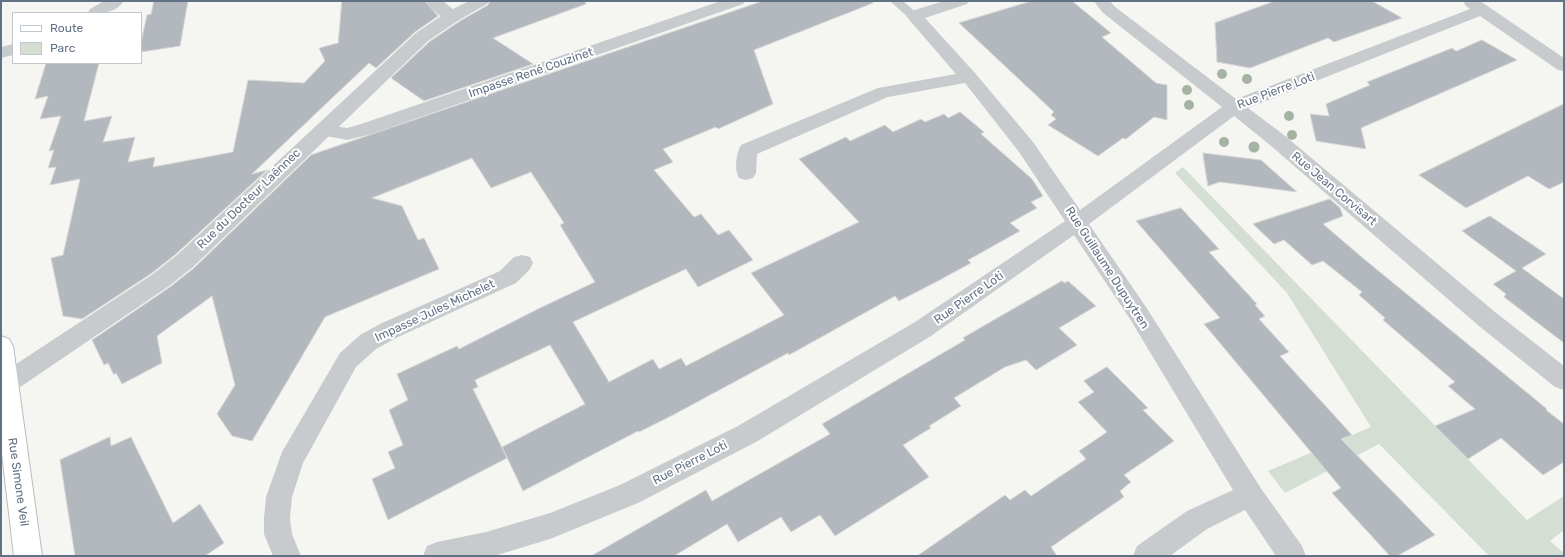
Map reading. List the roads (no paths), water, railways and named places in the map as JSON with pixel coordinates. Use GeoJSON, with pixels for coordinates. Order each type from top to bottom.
{"type":"FeatureCollection","features":[{"type":"Feature","properties":{"kind":"main road","name":"Rue Simone Veil"},"geometry":{"type":"LineString","coordinates":[[1,346],[3,385],[28,556]]}},
{"type":"Feature","properties":{"kind":"street"},"geometry":{"type":"LineString","coordinates":[[98,12],[116,1]]}},
{"type":"Feature","properties":{"kind":"street"},"geometry":{"type":"LineString","coordinates":[[434,1],[438,6],[453,16]]}},
{"type":"Feature","properties":{"kind":"street","name":"Rue du Docteur Laënnec"},"geometry":{"type":"LineString","coordinates":[[3,385],[134,298],[173,270],[422,37],[453,16],[481,1]]}},
{"type":"Feature","properties":{"kind":"street","name":"Impasse René Couzinet"},"geometry":{"type":"LineString","coordinates":[[323,130],[347,134],[364,130],[737,1]]}},
{"type":"Feature","properties":{"kind":"street"},"geometry":{"type":"LineString","coordinates":[[914,16],[961,1]]}},
{"type":"Feature","properties":{"kind":"street","name":"Rue Jean Corvisart"},"geometry":{"type":"LineString","coordinates":[[1102,1],[1108,9],[1278,140],[1487,319],[1564,380]]}},
{"type":"Feature","properties":{"kind":"street"},"geometry":{"type":"LineString","coordinates":[[1477,6],[1560,59]]}},
{"type":"Feature","properties":{"kind":"street","name":"Rue Pierre Loti"},"geometry":{"type":"LineString","coordinates":[[437,556],[486,545],[550,526],[628,494],[746,434],[923,329],[1078,222],[1234,107],[1470,14],[1477,6]]}},
{"type":"Feature","properties":{"kind":"street","name":"Rue Guillaume Dupuytren"},"geometry":{"type":"LineString","coordinates":[[914,16],[970,77],[1026,148],[1078,222],[1138,313],[1251,496],[1292,556]]}},
{"type":"Feature","properties":{"kind":"street"},"geometry":{"type":"LineString","coordinates":[[1,53],[12,49]]}},
{"type":"Feature","properties":{"kind":"street"},"geometry":{"type":"LineString","coordinates":[[746,173],[748,150],[884,92],[970,77]]}},
{"type":"Feature","properties":{"kind":"street","name":"Impasse Jules Michelet"},"geometry":{"type":"LineString","coordinates":[[287,556],[278,534],[277,518],[279,497],[291,460],[348,360],[368,342],[390,330],[508,277],[522,263]]}},
{"type":"Feature","properties":{"kind":"street"},"geometry":{"type":"LineString","coordinates":[[1147,556],[1197,520],[1234,502],[1251,496]]}},
{"type":"Feature","properties":{"kind":"lane","name":"Rue Guillaume Dupuytren"},"geometry":{"type":"LineString","coordinates":[[896,1],[914,16]]}}]}
